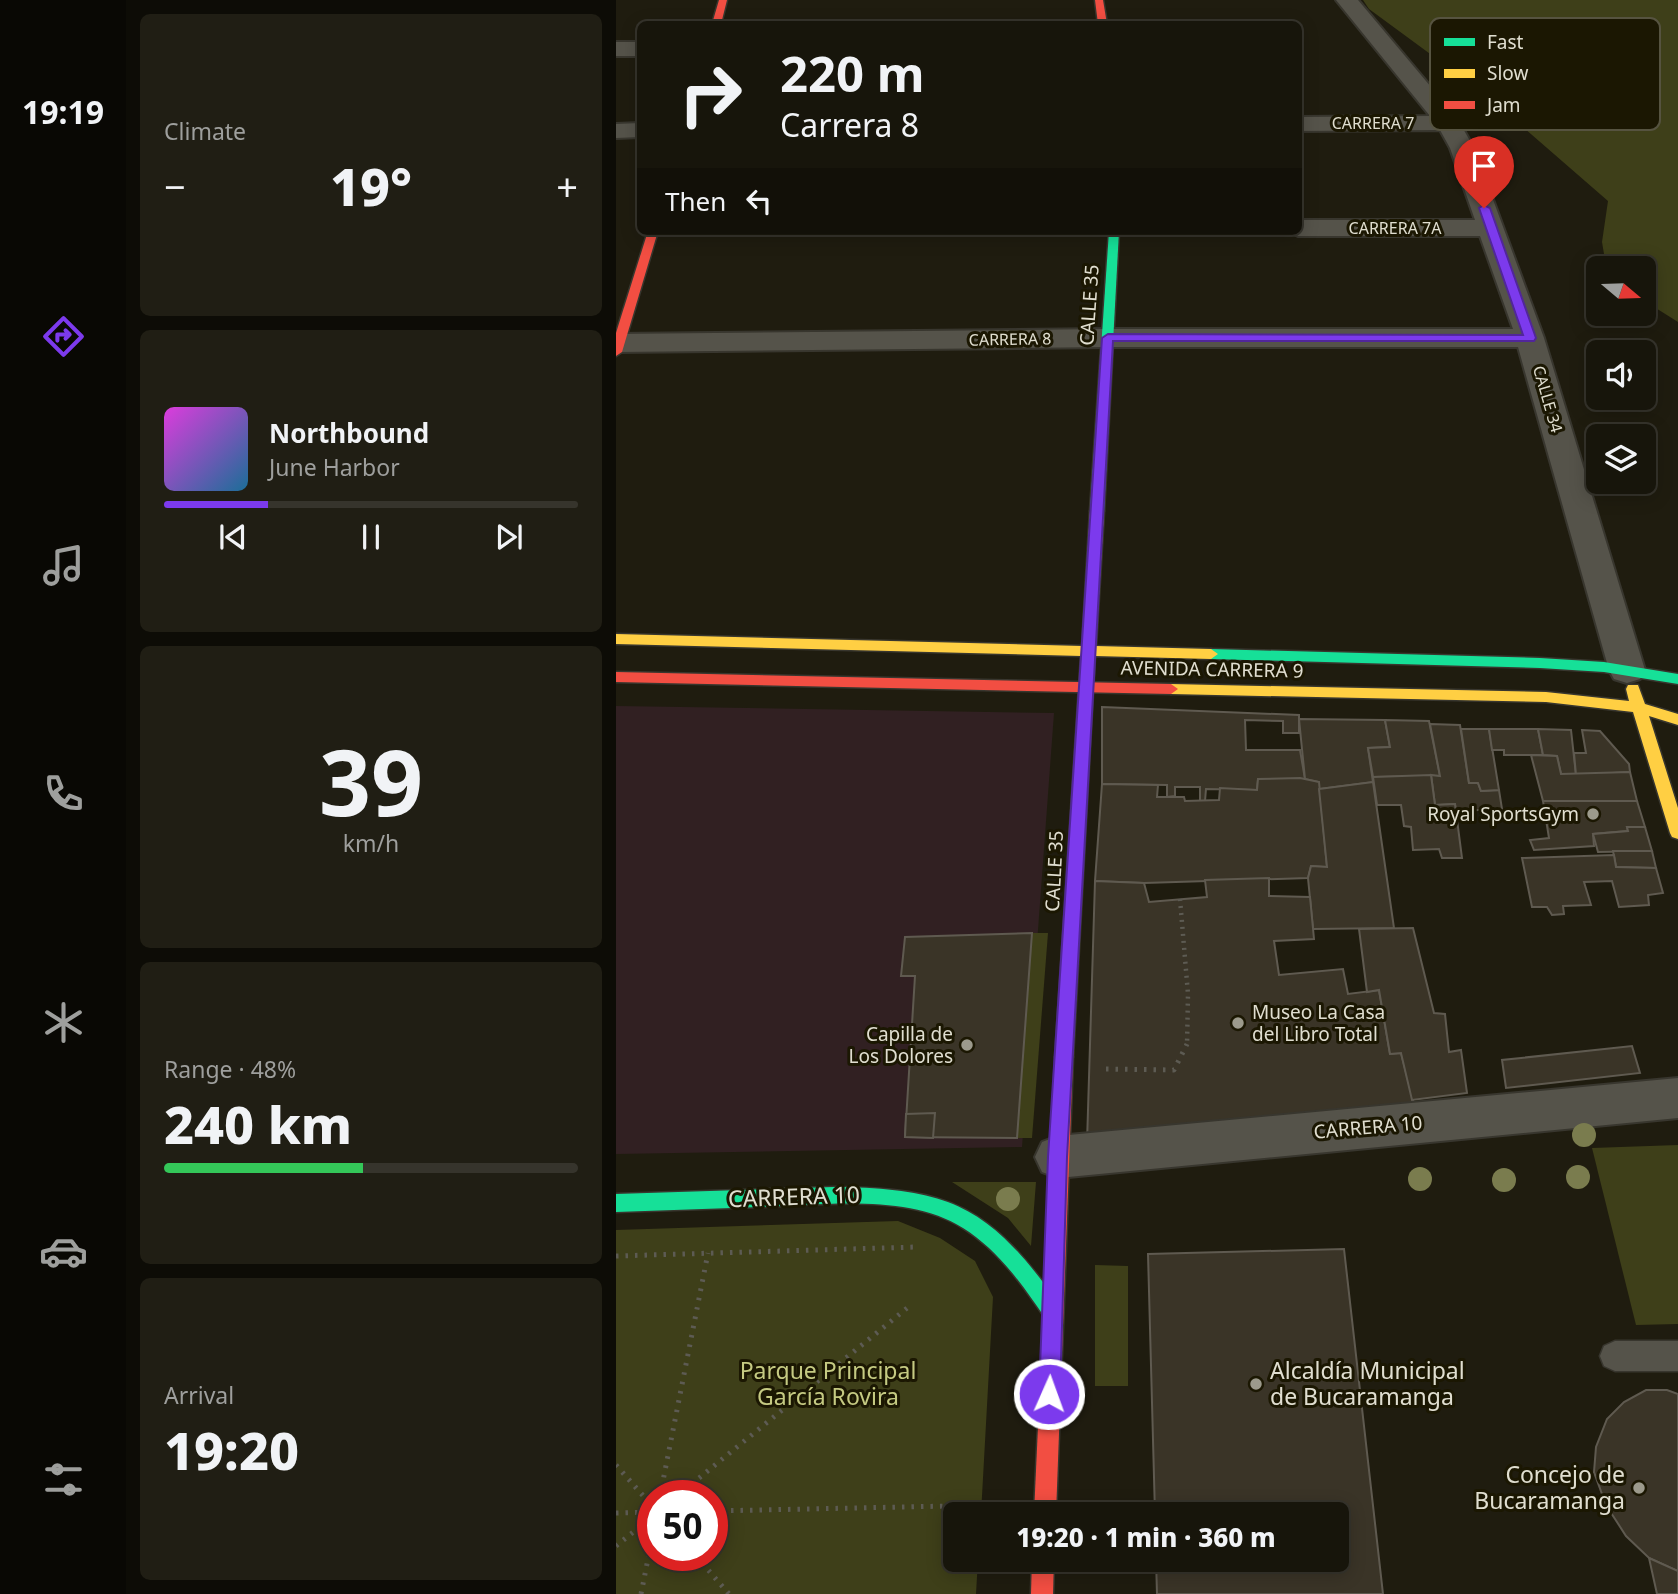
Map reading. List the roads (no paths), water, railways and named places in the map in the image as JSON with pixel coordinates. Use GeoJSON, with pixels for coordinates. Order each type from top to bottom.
{"type":"FeatureCollection","features":[{"type":"Feature","properties":{"kind":"main road"},"geometry":{"type":"LineString","coordinates":[[717,21],[723,0]]}},
{"type":"Feature","properties":{"kind":"main road"},"geometry":{"type":"LineString","coordinates":[[1099,0],[1102,21]]}},
{"type":"Feature","properties":{"kind":"main road"},"geometry":{"type":"LineString","coordinates":[[617,346],[652,235]]}},
{"type":"Feature","properties":{"kind":"main road","name":"CALLE 35"},"geometry":{"type":"LineString","coordinates":[[1045,1502],[1058,1157],[1114,235]]}},
{"type":"Feature","properties":{"kind":"main road","name":"AVENIDA CARRERA 9"},"geometry":{"type":"LineString","coordinates":[[616,639],[1539,663],[1627,670],[1678,679]]}},
{"type":"Feature","properties":{"kind":"main road","name":"CALLE 34"},"geometry":{"type":"LineString","coordinates":[[1627,670],[1678,833]]}},
{"type":"Feature","properties":{"kind":"main road","name":"AVENIDA CARRERA 9"},"geometry":{"type":"LineString","coordinates":[[616,677],[1546,697],[1638,707],[1678,720]]}},
{"type":"Feature","properties":{"kind":"main road","name":"CARRERA 10"},"geometry":{"type":"LineString","coordinates":[[616,1203],[867,1195],[921,1200],[945,1208],[983,1228],[1029,1274],[1052,1311]]}},
{"type":"Feature","properties":{"kind":"main road"},"geometry":{"type":"LineString","coordinates":[[1042,1594],[1043,1572]]}},
{"type":"Feature","properties":{"kind":"street","name":"CALLE 34"},"geometry":{"type":"LineString","coordinates":[[1347,0],[1430,101]]}},
{"type":"Feature","properties":{"kind":"street"},"geometry":{"type":"LineString","coordinates":[[616,50],[637,49]]}},
{"type":"Feature","properties":{"kind":"street","name":"CARRERA 7"},"geometry":{"type":"LineString","coordinates":[[1302,124],[1430,123]]}},
{"type":"Feature","properties":{"kind":"street"},"geometry":{"type":"LineString","coordinates":[[616,131],[637,130]]}},
{"type":"Feature","properties":{"kind":"street","name":"CALLE 34"},"geometry":{"type":"LineString","coordinates":[[1452,130],[1462,148],[1530,338],[1627,670]]}},
{"type":"Feature","properties":{"kind":"street","name":"CARRERA 7A"},"geometry":{"type":"LineString","coordinates":[[1302,228],[1492,228]]}},
{"type":"Feature","properties":{"kind":"street","name":"CARRERA 8"},"geometry":{"type":"LineString","coordinates":[[617,346],[1108,338],[1530,338]]}},
{"type":"Feature","properties":{"kind":"street","name":"CARRERA 10"},"geometry":{"type":"LineString","coordinates":[[1058,1157],[1678,1098]]}},
{"type":"Feature","properties":{"kind":"lane"},"geometry":{"type":"LineString","coordinates":[[1615,1356],[1678,1356]]}},
{"type":"Feature","properties":{"kind":"place","name":"Royal SportsGym"},"geometry":{"type":"Point","coordinates":[1593,814]}},
{"type":"Feature","properties":{"kind":"place","name":"Museo La Casa del Libro Total"},"geometry":{"type":"Point","coordinates":[1238,1023]}},
{"type":"Feature","properties":{"kind":"place","name":"Capilla de Los Dolores"},"geometry":{"type":"Point","coordinates":[967,1045]}},
{"type":"Feature","properties":{"kind":"place","name":"Alcaldía Municipal de Bucaramanga"},"geometry":{"type":"Point","coordinates":[1256,1384]}},
{"type":"Feature","properties":{"kind":"place","name":"Concejo de Bucaramanga"},"geometry":{"type":"Point","coordinates":[1639,1488]}},
{"type":"Feature","properties":{"kind":"park label","name":"Parque Principal García Rovira"},"geometry":{"type":"Point","coordinates":[828,1384]}}]}
